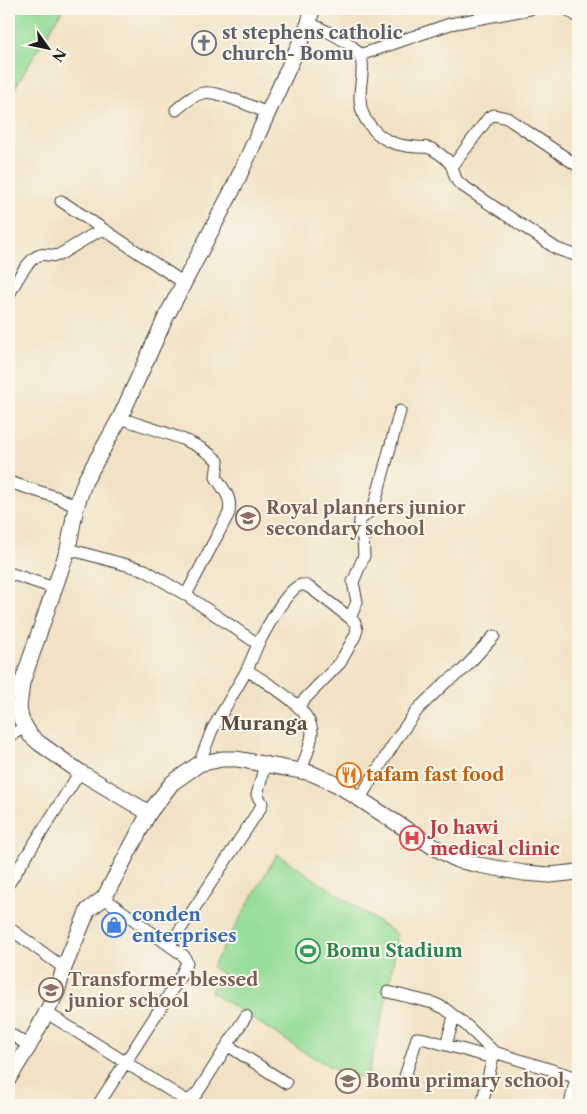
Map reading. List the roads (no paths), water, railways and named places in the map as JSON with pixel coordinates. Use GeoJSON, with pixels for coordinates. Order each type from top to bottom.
{"type":"FeatureCollection","features":[{"type":"Feature","properties":{"kind":"street"},"geometry":{"type":"LineString","coordinates":[[360,56],[450,24],[530,9]]}},
{"type":"Feature","properties":{"kind":"street"},"geometry":{"type":"LineString","coordinates":[[566,9],[578,17]]}},
{"type":"Feature","properties":{"kind":"street"},"geometry":{"type":"LineString","coordinates":[[149,813],[80,772],[30,735],[25,727],[20,707],[22,683],[68,549],[76,507],[90,469],[120,418],[165,318],[229,197],[310,16],[332,34],[355,49],[360,56],[362,64],[359,98],[365,118],[375,131],[395,145],[431,148],[452,167],[456,180],[460,184],[557,249],[577,252]]}},
{"type":"Feature","properties":{"kind":"street"},"geometry":{"type":"LineString","coordinates":[[176,110],[190,99],[205,92],[222,96],[267,113]]}},
{"type":"Feature","properties":{"kind":"street"},"geometry":{"type":"LineString","coordinates":[[452,167],[489,117],[494,115],[506,118],[578,166]]}},
{"type":"Feature","properties":{"kind":"street"},"geometry":{"type":"LineString","coordinates":[[61,201],[184,283]]}},
{"type":"Feature","properties":{"kind":"street"},"geometry":{"type":"LineString","coordinates":[[9,295],[25,268],[35,257],[41,254],[54,257],[59,255],[102,229]]}},
{"type":"Feature","properties":{"kind":"street"},"geometry":{"type":"LineString","coordinates":[[350,618],[357,602],[353,582],[364,556],[363,540],[359,529],[360,520],[372,509],[375,503],[400,412]]}},
{"type":"Feature","properties":{"kind":"street"},"geometry":{"type":"LineString","coordinates":[[120,418],[178,438],[198,447],[218,461],[216,477],[229,497],[231,504],[229,513],[186,595]]}},
{"type":"Feature","properties":{"kind":"street"},"geometry":{"type":"LineString","coordinates":[[9,482],[59,498],[76,507]]}},
{"type":"Feature","properties":{"kind":"street"},"geometry":{"type":"LineString","coordinates":[[68,549],[145,570],[186,595],[258,644]]}},
{"type":"Feature","properties":{"kind":"street"},"geometry":{"type":"LineString","coordinates":[[9,573],[54,588]]}},
{"type":"Feature","properties":{"kind":"street"},"geometry":{"type":"LineString","coordinates":[[199,764],[218,718],[247,670],[258,644],[286,598],[299,585],[305,585],[350,618],[355,623],[357,630],[340,663],[298,706]]}},
{"type":"Feature","properties":{"kind":"street"},"geometry":{"type":"LineString","coordinates":[[360,798],[418,709],[446,682],[464,670],[494,636]]}},
{"type":"Feature","properties":{"kind":"street"},"geometry":{"type":"LineString","coordinates":[[247,670],[298,706],[310,724],[312,732],[311,742],[301,771]]}},
{"type":"Feature","properties":{"kind":"street"},"geometry":{"type":"LineString","coordinates":[[9,736],[25,727]]}},
{"type":"Feature","properties":{"kind":"street"},"geometry":{"type":"LineString","coordinates":[[9,1078],[29,1046],[57,992],[64,968],[88,910],[104,898],[149,813],[172,783],[199,764],[230,759],[301,771],[325,778],[457,860],[479,866],[524,873],[550,875],[578,872]]}},
{"type":"Feature","properties":{"kind":"street"},"geometry":{"type":"LineString","coordinates":[[170,946],[262,807],[257,794],[265,764]]}},
{"type":"Feature","properties":{"kind":"street"},"geometry":{"type":"LineString","coordinates":[[9,883],[80,772]]}},
{"type":"Feature","properties":{"kind":"street"},"geometry":{"type":"LineString","coordinates":[[98,1105],[187,963],[184,956],[104,898]]}},
{"type":"Feature","properties":{"kind":"street"},"geometry":{"type":"LineString","coordinates":[[9,928],[64,968]]}},
{"type":"Feature","properties":{"kind":"street"},"geometry":{"type":"LineString","coordinates":[[388,992],[433,1002],[467,1026],[493,1055]]}},
{"type":"Feature","properties":{"kind":"street"},"geometry":{"type":"LineString","coordinates":[[47,1013],[186,1102],[198,1092],[246,1016]]}},
{"type":"Feature","properties":{"kind":"street"},"geometry":{"type":"LineString","coordinates":[[446,1045],[454,1017]]}},
{"type":"Feature","properties":{"kind":"street"},"geometry":{"type":"LineString","coordinates":[[9,1034],[29,1046]]}},
{"type":"Feature","properties":{"kind":"street"},"geometry":{"type":"LineString","coordinates":[[404,1080],[417,1038],[577,1077],[570,1105]]}},
{"type":"Feature","properties":{"kind":"street"},"geometry":{"type":"LineString","coordinates":[[227,1045],[286,1083]]}},
{"type":"Feature","properties":{"kind":"street"},"geometry":{"type":"LineString","coordinates":[[482,1105],[493,1055]]}},
{"type":"Feature","properties":{"kind":"place","name":"st stephens catholic church- Bomu"},"geometry":{"type":"Point","coordinates":[204,43]}},
{"type":"Feature","properties":{"kind":"place","name":"Royal planners junior secondary school"},"geometry":{"type":"Point","coordinates":[248,518]}},
{"type":"Feature","properties":{"kind":"place","name":"tafam fast food"},"geometry":{"type":"Point","coordinates":[349,775]}},
{"type":"Feature","properties":{"kind":"place","name":"Jo hawi medical clinic"},"geometry":{"type":"Point","coordinates":[412,838]}},
{"type":"Feature","properties":{"kind":"place","name":"conden enterprises"},"geometry":{"type":"Point","coordinates":[114,925]}},
{"type":"Feature","properties":{"kind":"place","name":"Bomu Stadium"},"geometry":{"type":"Point","coordinates":[308,951]}},
{"type":"Feature","properties":{"kind":"place","name":"Transformer blessed junior school"},"geometry":{"type":"Point","coordinates":[51,990]}},
{"type":"Feature","properties":{"kind":"place","name":"Bomu primary school"},"geometry":{"type":"Point","coordinates":[348,1081]}},
{"type":"Feature","properties":{"kind":"district","name":"Muranga"},"geometry":{"type":"Point","coordinates":[264,723]}}]}
